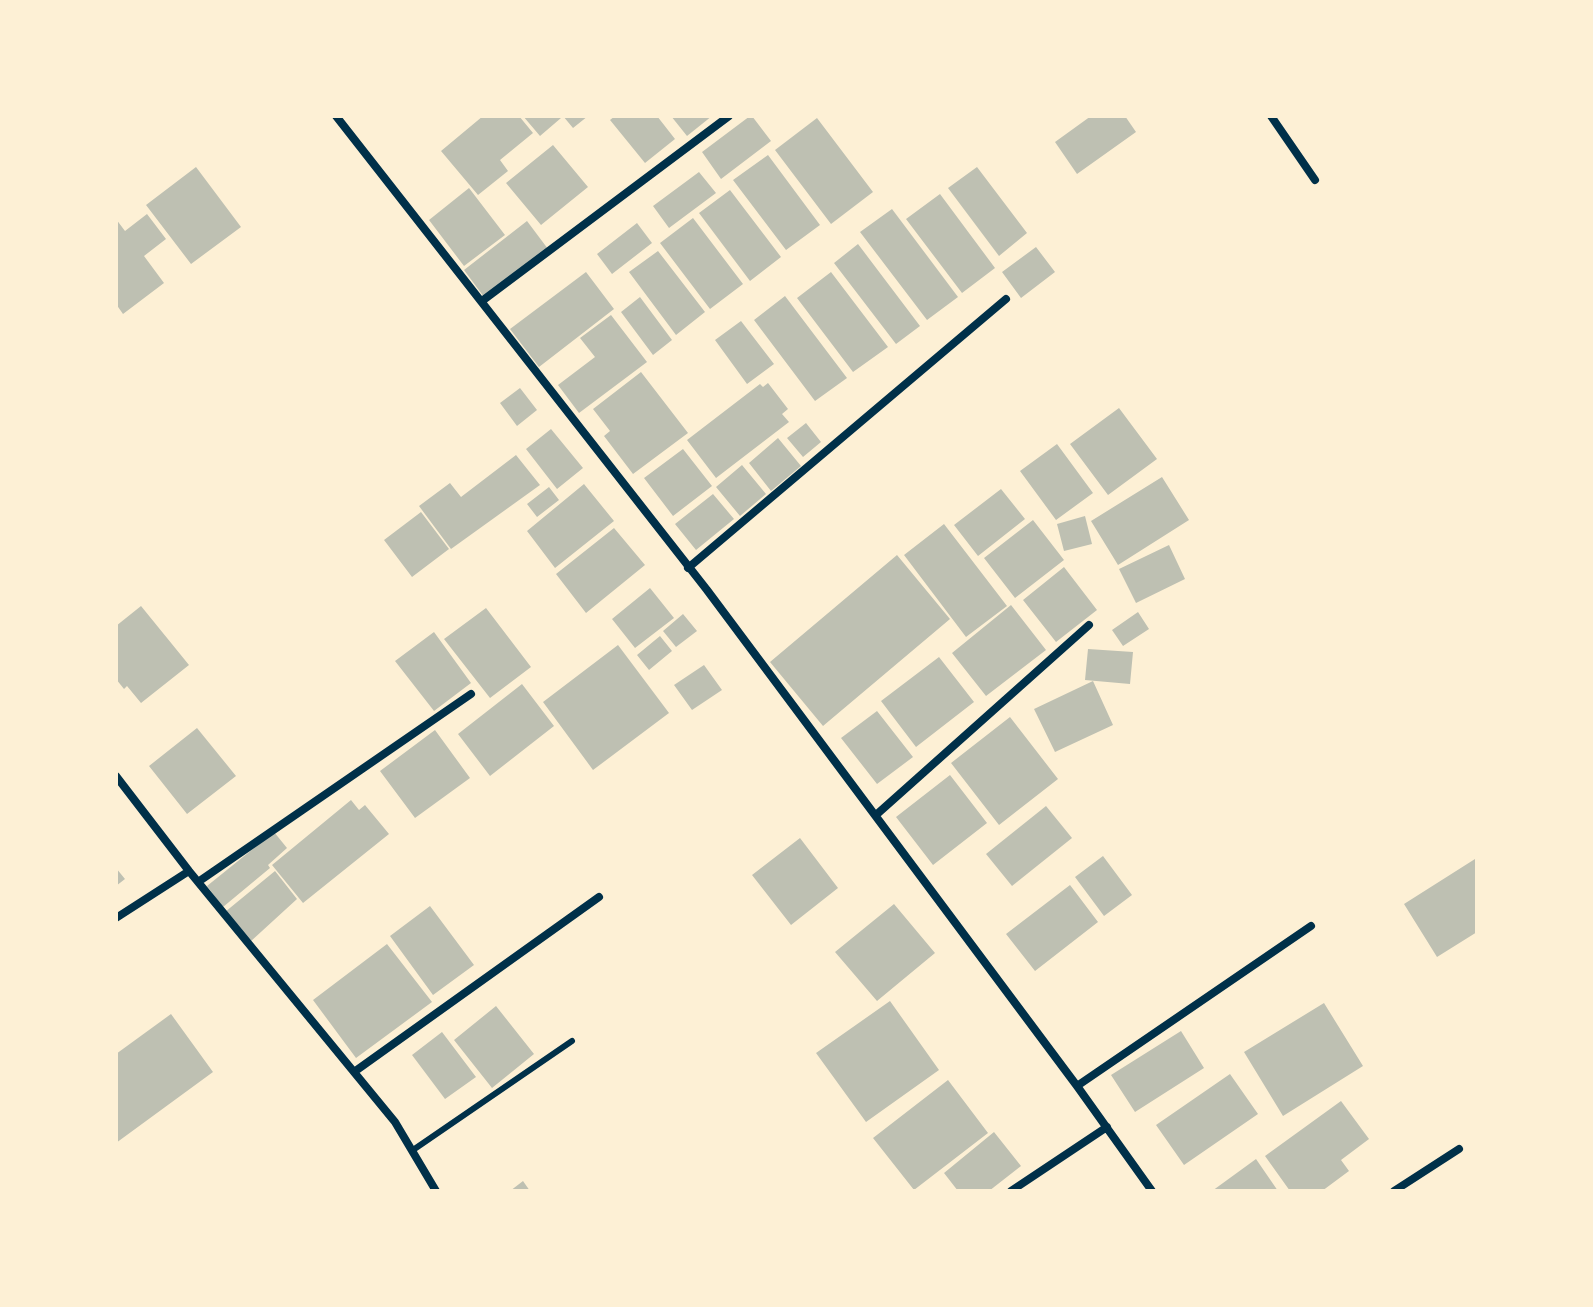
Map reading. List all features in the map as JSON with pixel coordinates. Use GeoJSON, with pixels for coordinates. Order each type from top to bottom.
{"type":"FeatureCollection","features":[{"type":"Feature","properties":{"kind":"street"},"geometry":{"type":"LineString","coordinates":[[336,116],[482,301],[876,815],[1152,1191]]}},
{"type":"Feature","properties":{"kind":"street"},"geometry":{"type":"LineString","coordinates":[[482,301],[729,116]]}},
{"type":"Feature","properties":{"kind":"street"},"geometry":{"type":"LineString","coordinates":[[1271,116],[1315,180]]}},
{"type":"Feature","properties":{"kind":"street"},"geometry":{"type":"LineString","coordinates":[[688,568],[1006,299]]}},
{"type":"Feature","properties":{"kind":"street"},"geometry":{"type":"LineString","coordinates":[[876,815],[1089,625]]}},
{"type":"Feature","properties":{"kind":"street"},"geometry":{"type":"LineString","coordinates":[[198,882],[471,694]]}},
{"type":"Feature","properties":{"kind":"street"},"geometry":{"type":"LineString","coordinates":[[116,776],[189,871],[395,1122],[436,1191]]}},
{"type":"Feature","properties":{"kind":"street"},"geometry":{"type":"LineString","coordinates":[[116,918],[189,871]]}},
{"type":"Feature","properties":{"kind":"street"},"geometry":{"type":"LineString","coordinates":[[354,1072],[599,897]]}},
{"type":"Feature","properties":{"kind":"street"},"geometry":{"type":"LineString","coordinates":[[1077,1086],[1311,926]]}},
{"type":"Feature","properties":{"kind":"street"},"geometry":{"type":"LineString","coordinates":[[1011,1191],[1107,1127]]}},
{"type":"Feature","properties":{"kind":"street"},"geometry":{"type":"LineString","coordinates":[[1394,1191],[1459,1149]]}},
{"type":"Feature","properties":{"kind":"lane"},"geometry":{"type":"LineString","coordinates":[[413,1150],[572,1041]]}},
{"type":"Feature","properties":{"kind":"building"},"geometry":{"type":"Polygon","coordinates":[[[483,116],[519,116],[533,133],[500,160],[508,171],[478,195],[441,151],[483,116]]]}},
{"type":"Feature","properties":{"kind":"building"},"geometry":{"type":"Polygon","coordinates":[[[523,116],[559,116],[561,118],[540,136],[523,116]]]}},
{"type":"Feature","properties":{"kind":"building"},"geometry":{"type":"Polygon","coordinates":[[[563,116],[588,116],[573,128],[563,116]]]}},
{"type":"Feature","properties":{"kind":"building"},"geometry":{"type":"Polygon","coordinates":[[[615,116],[657,116],[675,139],[645,163],[610,120],[615,116]]]}},
{"type":"Feature","properties":{"kind":"building"},"geometry":{"type":"Polygon","coordinates":[[[671,116],[712,116],[687,136],[671,116]]]}},
{"type":"Feature","properties":{"kind":"building"},"geometry":{"type":"Polygon","coordinates":[[[750,116],[771,141],[721,179],[702,152],[750,116]]]}},
{"type":"Feature","properties":{"kind":"building"},"geometry":{"type":"Polygon","coordinates":[[[1091,116],[1125,116],[1136,132],[1077,174],[1055,142],[1091,116]]]}},
{"type":"Feature","properties":{"kind":"building"},"geometry":{"type":"Polygon","coordinates":[[[817,118],[873,192],[831,224],[775,150],[817,118]]]}},
{"type":"Feature","properties":{"kind":"building"},"geometry":{"type":"Polygon","coordinates":[[[553,145],[588,187],[541,225],[506,183],[553,145]]]}},
{"type":"Feature","properties":{"kind":"building"},"geometry":{"type":"Polygon","coordinates":[[[768,155],[820,225],[786,250],[733,180],[768,155]]]}},
{"type":"Feature","properties":{"kind":"building"},"geometry":{"type":"Polygon","coordinates":[[[196,167],[241,227],[191,264],[146,205],[196,167]]]}},
{"type":"Feature","properties":{"kind":"building"},"geometry":{"type":"Polygon","coordinates":[[[977,167],[1027,233],[999,256],[948,188],[977,167]]]}},
{"type":"Feature","properties":{"kind":"building"},"geometry":{"type":"Polygon","coordinates":[[[699,172],[716,193],[669,228],[653,206],[699,172]]]}},
{"type":"Feature","properties":{"kind":"building"},"geometry":{"type":"Polygon","coordinates":[[[469,188],[505,235],[464,266],[429,220],[469,188]]]}},
{"type":"Feature","properties":{"kind":"building"},"geometry":{"type":"Polygon","coordinates":[[[730,190],[781,257],[750,281],[699,213],[730,190]]]}},
{"type":"Feature","properties":{"kind":"building"},"geometry":{"type":"Polygon","coordinates":[[[940,194],[995,268],[962,293],[906,219],[940,194]]]}},
{"type":"Feature","properties":{"kind":"building"},"geometry":{"type":"Polygon","coordinates":[[[892,209],[958,297],[927,320],[860,232],[892,209]]]}},
{"type":"Feature","properties":{"kind":"building"},"geometry":{"type":"Polygon","coordinates":[[[147,214],[166,239],[144,256],[164,283],[123,314],[116,304],[116,219],[125,231],[147,214]]]}},
{"type":"Feature","properties":{"kind":"building"},"geometry":{"type":"Polygon","coordinates":[[[693,218],[743,284],[710,309],[660,243],[693,218]]]}},
{"type":"Feature","properties":{"kind":"building"},"geometry":{"type":"Polygon","coordinates":[[[527,221],[548,249],[484,297],[464,270],[527,221]]]}},
{"type":"Feature","properties":{"kind":"building"},"geometry":{"type":"Polygon","coordinates":[[[637,223],[652,243],[612,274],[597,254],[637,223]]]}},
{"type":"Feature","properties":{"kind":"building"},"geometry":{"type":"Polygon","coordinates":[[[858,244],[920,326],[896,344],[834,263],[858,244]]]}},
{"type":"Feature","properties":{"kind":"building"},"geometry":{"type":"Polygon","coordinates":[[[1036,247],[1055,272],[1021,298],[1002,272],[1036,247]]]}},
{"type":"Feature","properties":{"kind":"building"},"geometry":{"type":"Polygon","coordinates":[[[658,251],[705,312],[676,335],[629,272],[658,251]]]}},
{"type":"Feature","properties":{"kind":"building"},"geometry":{"type":"Polygon","coordinates":[[[586,272],[614,309],[539,367],[510,329],[586,272]]]}},
{"type":"Feature","properties":{"kind":"building"},"geometry":{"type":"Polygon","coordinates":[[[831,272],[888,347],[853,372],[797,298],[831,272]]]}},
{"type":"Feature","properties":{"kind":"building"},"geometry":{"type":"Polygon","coordinates":[[[785,296],[847,378],[815,401],[754,320],[785,296]]]}},
{"type":"Feature","properties":{"kind":"building"},"geometry":{"type":"Polygon","coordinates":[[[640,297],[672,340],[653,355],[621,312],[640,297]]]}},
{"type":"Feature","properties":{"kind":"building"},"geometry":{"type":"Polygon","coordinates":[[[611,315],[647,362],[579,413],[558,385],[595,357],[580,338],[611,315]]]}},
{"type":"Feature","properties":{"kind":"building"},"geometry":{"type":"Polygon","coordinates":[[[741,321],[774,364],[747,384],[715,340],[741,321]]]}},
{"type":"Feature","properties":{"kind":"building"},"geometry":{"type":"Polygon","coordinates":[[[641,372],[688,433],[633,474],[604,436],[610,431],[593,409],[641,372]]]}},
{"type":"Feature","properties":{"kind":"building"},"geometry":{"type":"Polygon","coordinates":[[[768,383],[788,409],[782,414],[789,422],[716,478],[687,440],[760,384],[763,387],[768,383]]]}},
{"type":"Feature","properties":{"kind":"building"},"geometry":{"type":"Polygon","coordinates":[[[520,388],[537,410],[517,426],[500,403],[520,388]]]}},
{"type":"Feature","properties":{"kind":"building"},"geometry":{"type":"Polygon","coordinates":[[[1119,408],[1157,459],[1108,495],[1070,444],[1119,408]]]}},
{"type":"Feature","properties":{"kind":"building"},"geometry":{"type":"Polygon","coordinates":[[[806,423],[821,442],[803,457],[787,438],[806,423]]]}},
{"type":"Feature","properties":{"kind":"building"},"geometry":{"type":"Polygon","coordinates":[[[551,429],[583,468],[557,489],[526,449],[551,429]]]}},
{"type":"Feature","properties":{"kind":"building"},"geometry":{"type":"Polygon","coordinates":[[[778,438],[801,466],[771,491],[749,463],[778,438]]]}},
{"type":"Feature","properties":{"kind":"building"},"geometry":{"type":"Polygon","coordinates":[[[1057,444],[1093,493],[1056,520],[1020,471],[1057,444]]]}},
{"type":"Feature","properties":{"kind":"building"},"geometry":{"type":"Polygon","coordinates":[[[683,449],[712,486],[673,516],[644,478],[683,449]]]}},
{"type":"Feature","properties":{"kind":"building"},"geometry":{"type":"Polygon","coordinates":[[[516,455],[540,485],[451,549],[419,506],[450,483],[461,497],[516,455]]]}},
{"type":"Feature","properties":{"kind":"building"},"geometry":{"type":"Polygon","coordinates":[[[742,465],[766,494],[740,516],[716,487],[742,465]]]}},
{"type":"Feature","properties":{"kind":"building"},"geometry":{"type":"Polygon","coordinates":[[[1162,477],[1189,520],[1118,565],[1091,521],[1162,477]]]}},
{"type":"Feature","properties":{"kind":"building"},"geometry":{"type":"Polygon","coordinates":[[[584,484],[614,521],[555,568],[527,531],[584,484]]]}},
{"type":"Feature","properties":{"kind":"building"},"geometry":{"type":"Polygon","coordinates":[[[549,487],[559,500],[537,517],[527,504],[549,487]]]}},
{"type":"Feature","properties":{"kind":"building"},"geometry":{"type":"Polygon","coordinates":[[[1001,489],[1025,519],[978,556],[954,525],[1001,489]]]}},
{"type":"Feature","properties":{"kind":"building"},"geometry":{"type":"Polygon","coordinates":[[[713,494],[734,519],[696,550],[675,524],[713,494]]]}},
{"type":"Feature","properties":{"kind":"building"},"geometry":{"type":"Polygon","coordinates":[[[421,512],[449,549],[412,577],[384,540],[421,512]]]}},
{"type":"Feature","properties":{"kind":"building"},"geometry":{"type":"Polygon","coordinates":[[[1085,516],[1092,544],[1064,551],[1057,524],[1085,516]]]}},
{"type":"Feature","properties":{"kind":"building"},"geometry":{"type":"Polygon","coordinates":[[[1033,520],[1064,560],[1015,598],[984,558],[1033,520]]]}},
{"type":"Feature","properties":{"kind":"building"},"geometry":{"type":"Polygon","coordinates":[[[944,524],[1007,606],[966,637],[904,555],[944,524]]]}},
{"type":"Feature","properties":{"kind":"building"},"geometry":{"type":"Polygon","coordinates":[[[614,528],[645,565],[586,613],[556,574],[614,528]]]}},
{"type":"Feature","properties":{"kind":"building"},"geometry":{"type":"Polygon","coordinates":[[[1169,545],[1185,579],[1136,603],[1119,569],[1169,545]]]}},
{"type":"Feature","properties":{"kind":"building"},"geometry":{"type":"Polygon","coordinates":[[[897,555],[950,619],[823,726],[770,662],[897,555]]]}},
{"type":"Feature","properties":{"kind":"building"},"geometry":{"type":"Polygon","coordinates":[[[1064,567],[1097,610],[1056,642],[1023,600],[1064,567]]]}},
{"type":"Feature","properties":{"kind":"building"},"geometry":{"type":"Polygon","coordinates":[[[650,588],[674,618],[635,648],[612,619],[650,588]]]}},
{"type":"Feature","properties":{"kind":"building"},"geometry":{"type":"Polygon","coordinates":[[[1011,605],[1046,650],[986,696],[952,653],[1011,605]]]}},
{"type":"Feature","properties":{"kind":"building"},"geometry":{"type":"Polygon","coordinates":[[[141,606],[189,665],[141,703],[127,686],[124,689],[116,679],[116,626],[141,606]]]}},
{"type":"Feature","properties":{"kind":"building"},"geometry":{"type":"Polygon","coordinates":[[[486,608],[531,667],[490,698],[444,639],[486,608]]]}},
{"type":"Feature","properties":{"kind":"building"},"geometry":{"type":"Polygon","coordinates":[[[1138,612],[1149,629],[1123,646],[1112,630],[1138,612]]]}},
{"type":"Feature","properties":{"kind":"building"},"geometry":{"type":"Polygon","coordinates":[[[683,614],[697,631],[676,647],[663,631],[683,614]]]}},
{"type":"Feature","properties":{"kind":"building"},"geometry":{"type":"Polygon","coordinates":[[[434,632],[471,683],[434,711],[395,661],[434,632]]]}},
{"type":"Feature","properties":{"kind":"building"},"geometry":{"type":"Polygon","coordinates":[[[660,636],[672,651],[649,670],[637,655],[660,636]]]}},
{"type":"Feature","properties":{"kind":"building"},"geometry":{"type":"Polygon","coordinates":[[[618,645],[669,713],[593,770],[543,702],[618,645]]]}},
{"type":"Feature","properties":{"kind":"building"},"geometry":{"type":"Polygon","coordinates":[[[1088,649],[1133,652],[1130,684],[1085,680],[1088,649]]]}},
{"type":"Feature","properties":{"kind":"building"},"geometry":{"type":"Polygon","coordinates":[[[939,657],[974,702],[916,747],[881,701],[939,657]]]}},
{"type":"Feature","properties":{"kind":"building"},"geometry":{"type":"Polygon","coordinates":[[[704,665],[722,690],[692,710],[674,685],[704,665]]]}},
{"type":"Feature","properties":{"kind":"building"},"geometry":{"type":"Polygon","coordinates":[[[1093,681],[1113,725],[1055,752],[1034,709],[1093,681]]]}},
{"type":"Feature","properties":{"kind":"building"},"geometry":{"type":"Polygon","coordinates":[[[522,684],[554,726],[490,776],[458,734],[522,684]]]}},
{"type":"Feature","properties":{"kind":"building"},"geometry":{"type":"Polygon","coordinates":[[[877,711],[913,757],[877,784],[841,738],[877,711]]]}},
{"type":"Feature","properties":{"kind":"building"},"geometry":{"type":"Polygon","coordinates":[[[1010,717],[1058,779],[999,825],[951,763],[1010,717]]]}},
{"type":"Feature","properties":{"kind":"building"},"geometry":{"type":"Polygon","coordinates":[[[197,728],[236,776],[187,814],[149,766],[197,728]]]}},
{"type":"Feature","properties":{"kind":"building"},"geometry":{"type":"Polygon","coordinates":[[[435,730],[470,778],[415,818],[380,771],[435,730]]]}},
{"type":"Feature","properties":{"kind":"building"},"geometry":{"type":"Polygon","coordinates":[[[950,775],[987,823],[933,865],[896,817],[950,775]]]}},
{"type":"Feature","properties":{"kind":"building"},"geometry":{"type":"Polygon","coordinates":[[[351,800],[359,810],[365,805],[389,834],[303,903],[272,865],[351,800]]]}},
{"type":"Feature","properties":{"kind":"building"},"geometry":{"type":"Polygon","coordinates":[[[1046,806],[1072,838],[1012,886],[986,854],[1046,806]]]}},
{"type":"Feature","properties":{"kind":"building"},"geometry":{"type":"Polygon","coordinates":[[[274,832],[287,848],[268,865],[270,868],[223,907],[207,886],[274,832]]]}},
{"type":"Feature","properties":{"kind":"building"},"geometry":{"type":"Polygon","coordinates":[[[800,838],[838,888],[791,925],[752,875],[800,838]]]}},
{"type":"Feature","properties":{"kind":"building"},"geometry":{"type":"Polygon","coordinates":[[[1103,856],[1132,895],[1104,916],[1075,877],[1103,856]]]}},
{"type":"Feature","properties":{"kind":"building"},"geometry":{"type":"Polygon","coordinates":[[[1475,859],[1477,932],[1437,957],[1404,904],[1475,859]]]}},
{"type":"Feature","properties":{"kind":"building"},"geometry":{"type":"Polygon","coordinates":[[[116,868],[125,879],[116,886],[116,868]]]}},
{"type":"Feature","properties":{"kind":"building"},"geometry":{"type":"Polygon","coordinates":[[[275,871],[297,899],[250,942],[225,912],[275,871]]]}},
{"type":"Feature","properties":{"kind":"building"},"geometry":{"type":"Polygon","coordinates":[[[1070,885],[1098,922],[1035,971],[1006,934],[1070,885]]]}},
{"type":"Feature","properties":{"kind":"building"},"geometry":{"type":"Polygon","coordinates":[[[894,904],[935,953],[877,1001],[835,952],[894,904]]]}},
{"type":"Feature","properties":{"kind":"building"},"geometry":{"type":"Polygon","coordinates":[[[430,906],[474,965],[433,995],[390,936],[430,906]]]}},
{"type":"Feature","properties":{"kind":"building"},"geometry":{"type":"Polygon","coordinates":[[[387,944],[432,1002],[356,1058],[313,1000],[387,944]]]}},
{"type":"Feature","properties":{"kind":"building"},"geometry":{"type":"Polygon","coordinates":[[[890,1001],[939,1070],[866,1122],[816,1053],[890,1001]]]}},
{"type":"Feature","properties":{"kind":"building"},"geometry":{"type":"Polygon","coordinates":[[[1324,1003],[1363,1066],[1283,1116],[1244,1052],[1324,1003]]]}},
{"type":"Feature","properties":{"kind":"building"},"geometry":{"type":"Polygon","coordinates":[[[496,1006],[534,1054],[492,1088],[454,1040],[496,1006]]]}},
{"type":"Feature","properties":{"kind":"building"},"geometry":{"type":"Polygon","coordinates":[[[171,1014],[213,1072],[116,1143],[116,1054],[171,1014]]]}},
{"type":"Feature","properties":{"kind":"building"},"geometry":{"type":"Polygon","coordinates":[[[1181,1031],[1204,1068],[1135,1112],[1111,1075],[1181,1031]]]}},
{"type":"Feature","properties":{"kind":"building"},"geometry":{"type":"Polygon","coordinates":[[[442,1032],[476,1077],[445,1099],[412,1055],[442,1032]]]}},
{"type":"Feature","properties":{"kind":"building"},"geometry":{"type":"Polygon","coordinates":[[[1230,1074],[1258,1114],[1184,1165],[1156,1125],[1230,1074]]]}},
{"type":"Feature","properties":{"kind":"building"},"geometry":{"type":"Polygon","coordinates":[[[948,1080],[988,1133],[914,1190],[873,1138],[948,1080]]]}},
{"type":"Feature","properties":{"kind":"building"},"geometry":{"type":"Polygon","coordinates":[[[1341,1101],[1369,1139],[1341,1160],[1349,1171],[1322,1191],[1290,1191],[1265,1156],[1341,1101]]]}},
{"type":"Feature","properties":{"kind":"building"},"geometry":{"type":"Polygon","coordinates":[[[994,1132],[1021,1166],[989,1191],[958,1191],[944,1173],[994,1132]]]}},
{"type":"Feature","properties":{"kind":"building"},"geometry":{"type":"Polygon","coordinates":[[[1256,1159],[1278,1191],[1212,1191],[1256,1159]]]}},
{"type":"Feature","properties":{"kind":"building"},"geometry":{"type":"Polygon","coordinates":[[[523,1181],[530,1191],[510,1191],[523,1181]]]}}]}
